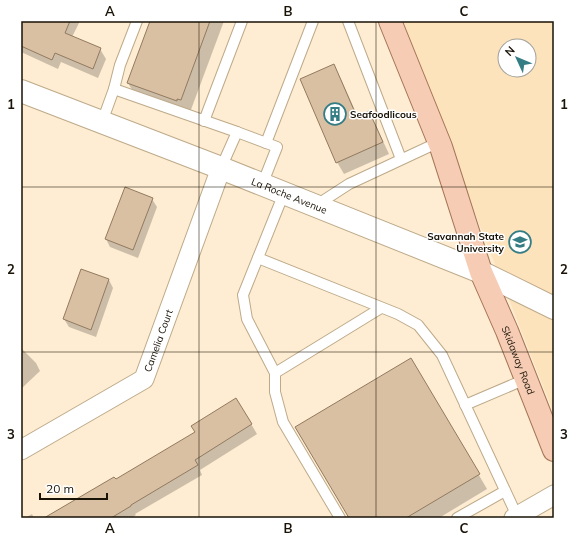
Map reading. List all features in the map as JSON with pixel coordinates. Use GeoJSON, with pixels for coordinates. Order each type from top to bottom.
{"type":"FeatureCollection","features":[{"type":"Feature","properties":{"kind":"main road","name":"Skidaway Road"},"geometry":{"type":"LineString","coordinates":[[390,21],[439,142],[481,272],[507,331],[554,450]]}},
{"type":"Feature","properties":{"kind":"main road","name":"La Roche Avenue"},"geometry":{"type":"LineString","coordinates":[[21,91],[221,168],[481,272],[554,308]]}},
{"type":"Feature","properties":{"kind":"street","name":"Camelia Court"},"geometry":{"type":"LineString","coordinates":[[21,450],[144,379],[221,168]]}},
{"type":"Feature","properties":{"kind":"street"},"geometry":{"type":"LineString","coordinates":[[515,517],[554,495]]}},
{"type":"Feature","properties":{"kind":"lane"},"geometry":{"type":"LineString","coordinates":[[102,122],[114,89],[120,65],[137,21]]}},
{"type":"Feature","properties":{"kind":"lane"},"geometry":{"type":"LineString","coordinates":[[204,120],[242,21]]}},
{"type":"Feature","properties":{"kind":"lane"},"geometry":{"type":"LineString","coordinates":[[266,143],[313,21]]}},
{"type":"Feature","properties":{"kind":"lane"},"geometry":{"type":"LineString","coordinates":[[348,21],[401,160]]}},
{"type":"Feature","properties":{"kind":"lane"},"geometry":{"type":"LineString","coordinates":[[114,89],[277,147],[262,185]]}},
{"type":"Feature","properties":{"kind":"lane"},"geometry":{"type":"LineString","coordinates":[[221,168],[237,132]]}},
{"type":"Feature","properties":{"kind":"lane"},"geometry":{"type":"LineString","coordinates":[[315,206],[349,184],[439,142]]}},
{"type":"Feature","properties":{"kind":"lane"},"geometry":{"type":"LineString","coordinates":[[284,193],[243,295],[247,319],[275,373],[275,392],[283,422],[340,518]]}},
{"type":"Feature","properties":{"kind":"lane"},"geometry":{"type":"LineString","coordinates":[[258,258],[398,314],[418,326],[442,355],[505,491],[515,517]]}},
{"type":"Feature","properties":{"kind":"lane"},"geometry":{"type":"LineString","coordinates":[[275,373],[381,308]]}},
{"type":"Feature","properties":{"kind":"lane"},"geometry":{"type":"LineString","coordinates":[[465,405],[526,379]]}},
{"type":"Feature","properties":{"kind":"lane"},"geometry":{"type":"LineString","coordinates":[[457,518],[505,491]]}},
{"type":"Feature","properties":{"kind":"shaded area","name":"Savannah State University"},"geometry":{"type":"Polygon","coordinates":[[[399,21],[554,21],[554,414],[399,21]]]}},
{"type":"Feature","properties":{"kind":"building"},"geometry":{"type":"Polygon","coordinates":[[[21,21],[70,21],[65,33],[101,48],[93,69],[55,53],[52,60],[21,46],[21,21]]]}},
{"type":"Feature","properties":{"kind":"building"},"geometry":{"type":"Polygon","coordinates":[[[150,21],[210,21],[181,100],[177,99],[177,101],[127,83],[150,21]]]}},
{"type":"Feature","properties":{"kind":"building","name":"Seafoodlicous"},"geometry":{"type":"Polygon","coordinates":[[[334,64],[357,117],[369,111],[383,142],[336,163],[300,79],[334,64]]]}},
{"type":"Feature","properties":{"kind":"building"},"geometry":{"type":"Polygon","coordinates":[[[125,187],[153,198],[133,250],[105,239],[125,187]]]}},
{"type":"Feature","properties":{"kind":"building"},"geometry":{"type":"Polygon","coordinates":[[[81,269],[109,279],[91,330],[63,319],[81,269]]]}},
{"type":"Feature","properties":{"kind":"building"},"geometry":{"type":"Polygon","coordinates":[[[411,358],[480,474],[406,518],[349,518],[295,427],[411,358]]]}},
{"type":"Feature","properties":{"kind":"building"},"geometry":{"type":"Polygon","coordinates":[[[236,398],[252,424],[195,460],[198,465],[111,518],[44,518],[114,477],[116,479],[195,432],[191,426],[236,398]]]}},
{"type":"Feature","properties":{"kind":"place","name":"Seafoodlicous"},"geometry":{"type":"Point","coordinates":[335,114]}},
{"type":"Feature","properties":{"kind":"place","name":"Savannah State University"},"geometry":{"type":"Point","coordinates":[520,242]}}]}
